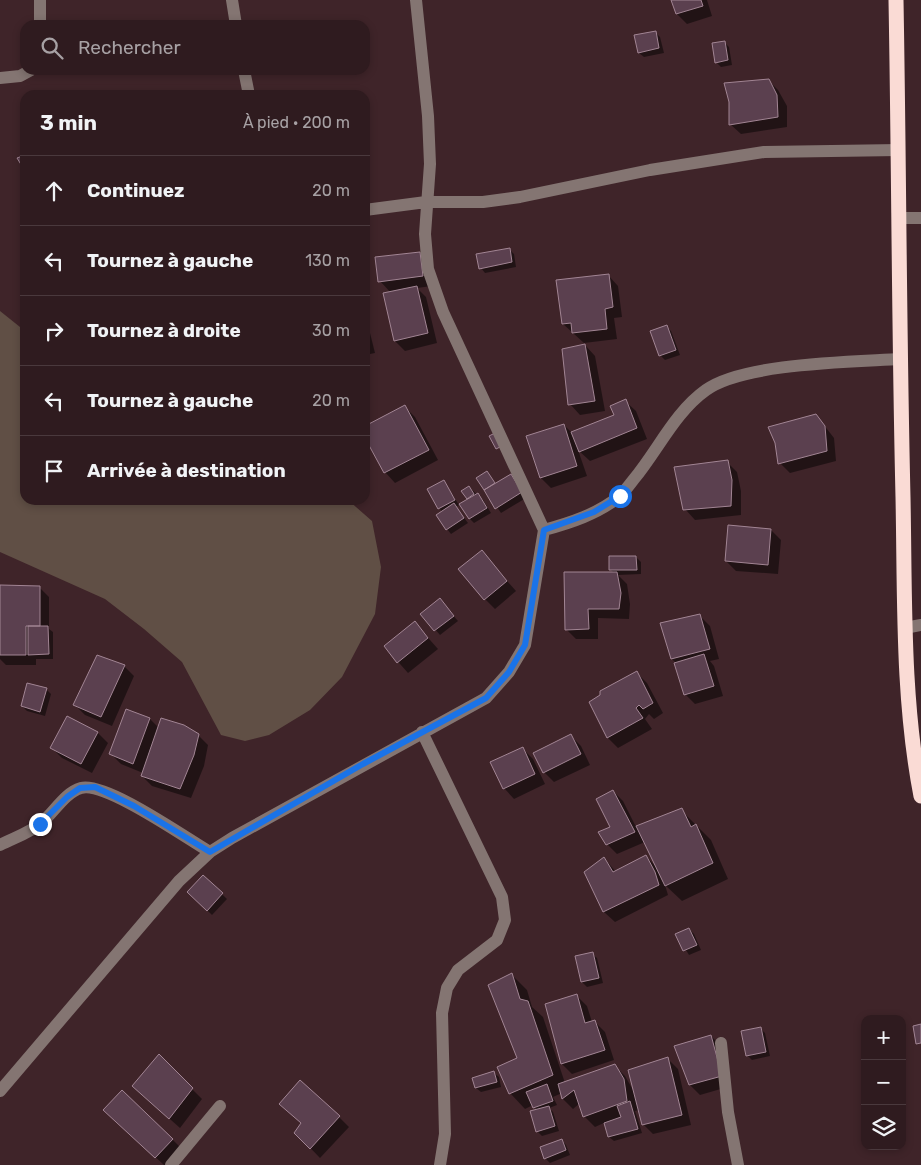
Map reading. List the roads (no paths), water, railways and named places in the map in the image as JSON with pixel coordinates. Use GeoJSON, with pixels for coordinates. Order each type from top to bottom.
{"type":"FeatureCollection","features":[{"type":"Feature","properties":{"kind":"highway"},"geometry":{"type":"LineString","coordinates":[[896,0],[900,358],[906,628],[913,743],[921,796]]}},
{"type":"Feature","properties":{"kind":"street"},"geometry":{"type":"LineString","coordinates":[[40,0],[40,20]]}},
{"type":"Feature","properties":{"kind":"street"},"geometry":{"type":"LineString","coordinates":[[232,0],[235,20]]}},
{"type":"Feature","properties":{"kind":"street"},"geometry":{"type":"LineString","coordinates":[[0,1091],[179,881],[210,852],[486,698],[513,666],[525,645],[544,530],[444,312],[428,269],[425,234],[430,164],[428,116],[416,0]]}},
{"type":"Feature","properties":{"kind":"street"},"geometry":{"type":"LineString","coordinates":[[0,78],[22,75]]}},
{"type":"Feature","properties":{"kind":"street"},"geometry":{"type":"LineString","coordinates":[[245,75],[248,90]]}},
{"type":"Feature","properties":{"kind":"street"},"geometry":{"type":"LineString","coordinates":[[370,209],[426,202],[483,202],[520,197],[650,170],[764,152],[899,150]]}},
{"type":"Feature","properties":{"kind":"street"},"geometry":{"type":"LineString","coordinates":[[899,218],[921,218]]}},
{"type":"Feature","properties":{"kind":"street"},"geometry":{"type":"LineString","coordinates":[[544,530],[594,512],[620,496],[649,461],[671,428],[706,389],[733,378],[782,368],[900,358]]}},
{"type":"Feature","properties":{"kind":"street"},"geometry":{"type":"LineString","coordinates":[[906,628],[921,625]]}},
{"type":"Feature","properties":{"kind":"street"},"geometry":{"type":"LineString","coordinates":[[422,732],[502,897],[505,920],[497,940],[458,970],[447,988],[442,1013],[445,1134],[440,1165]]}},
{"type":"Feature","properties":{"kind":"street"},"geometry":{"type":"LineString","coordinates":[[0,844],[40,824],[67,797],[80,788],[95,787],[134,806],[210,852]]}},
{"type":"Feature","properties":{"kind":"street"},"geometry":{"type":"LineString","coordinates":[[721,1042],[728,1112],[738,1165]]}},
{"type":"Feature","properties":{"kind":"street"},"geometry":{"type":"LineString","coordinates":[[172,1165],[220,1106]]}}]}
